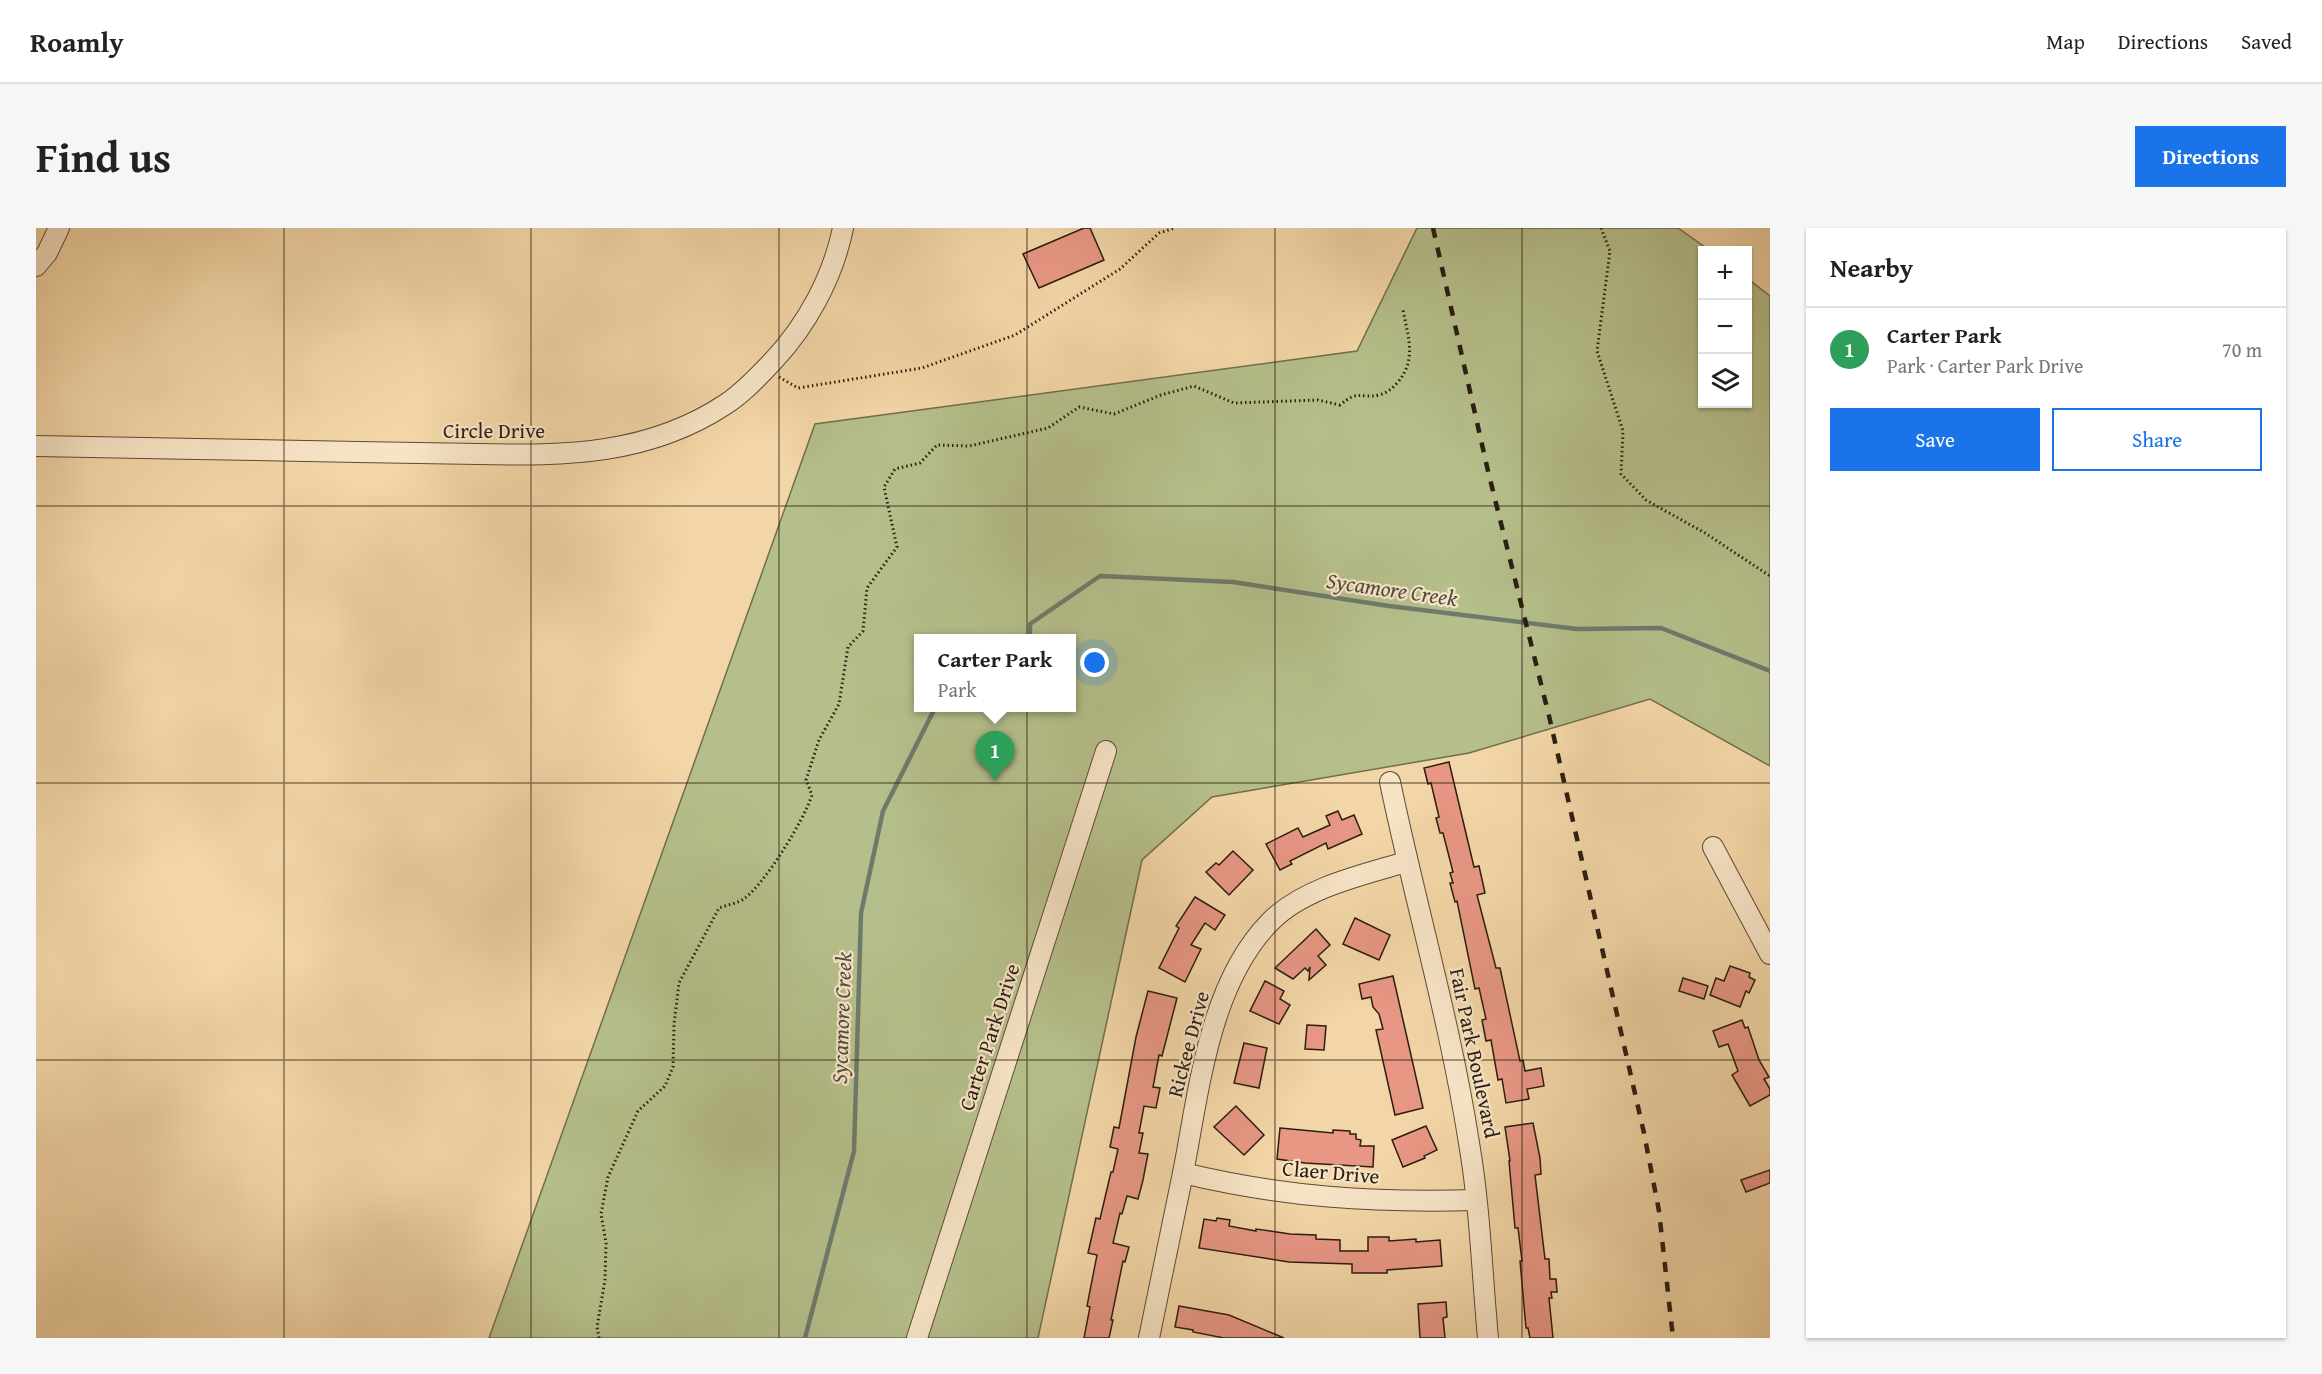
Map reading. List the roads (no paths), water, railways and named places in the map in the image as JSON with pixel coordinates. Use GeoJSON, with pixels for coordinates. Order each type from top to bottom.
{"type":"FeatureCollection","features":[{"type":"Feature","properties":{"kind":"street"},"geometry":{"type":"LineString","coordinates":[[36,266],[47,253],[59,228]]}},
{"type":"Feature","properties":{"kind":"street","name":"Circle Drive"},"geometry":{"type":"LineString","coordinates":[[36,446],[531,455],[577,453],[615,448],[662,436],[697,421],[728,403],[784,349],[808,315],[827,278],[843,228]]}},
{"type":"Feature","properties":{"kind":"street","name":"Carter Park Drive"},"geometry":{"type":"LineString","coordinates":[[917,1338],[1106,751]]}},
{"type":"Feature","properties":{"kind":"street","name":"Fair Park Boulevard"},"geometry":{"type":"LineString","coordinates":[[1390,782],[1406,862],[1446,1020],[1470,1145],[1488,1338]]}},
{"type":"Feature","properties":{"kind":"street"},"geometry":{"type":"LineString","coordinates":[[1713,847],[1770,954]]}},
{"type":"Feature","properties":{"kind":"street","name":"Rickee Drive"},"geometry":{"type":"LineString","coordinates":[[1149,1338],[1215,1024],[1233,975],[1251,944],[1271,921],[1292,905],[1345,880],[1406,862]]}},
{"type":"Feature","properties":{"kind":"street","name":"Claer Drive"},"geometry":{"type":"LineString","coordinates":[[1183,1173],[1233,1185],[1323,1197],[1400,1202],[1476,1200]]}},
{"type":"Feature","properties":{"kind":"waterway","name":"Sycamore Creek"},"geometry":{"type":"LineString","coordinates":[[1030,634],[1030,624],[1100,576],[1233,582],[1389,606],[1577,629],[1661,628],[1770,671]]}},
{"type":"Feature","properties":{"kind":"waterway","name":"Sycamore Creek"},"geometry":{"type":"LineString","coordinates":[[805,1338],[854,1151],[861,913],[883,811],[933,712]]}},
{"type":"Feature","properties":{"kind":"railway"},"geometry":{"type":"LineString","coordinates":[[1433,228],[1488,471],[1550,720],[1644,1133],[1659,1211],[1673,1338]]}},
{"type":"Feature","properties":{"kind":"place","name":"Carter Park"},"geometry":{"type":"Point","coordinates":[995,781]}}]}
